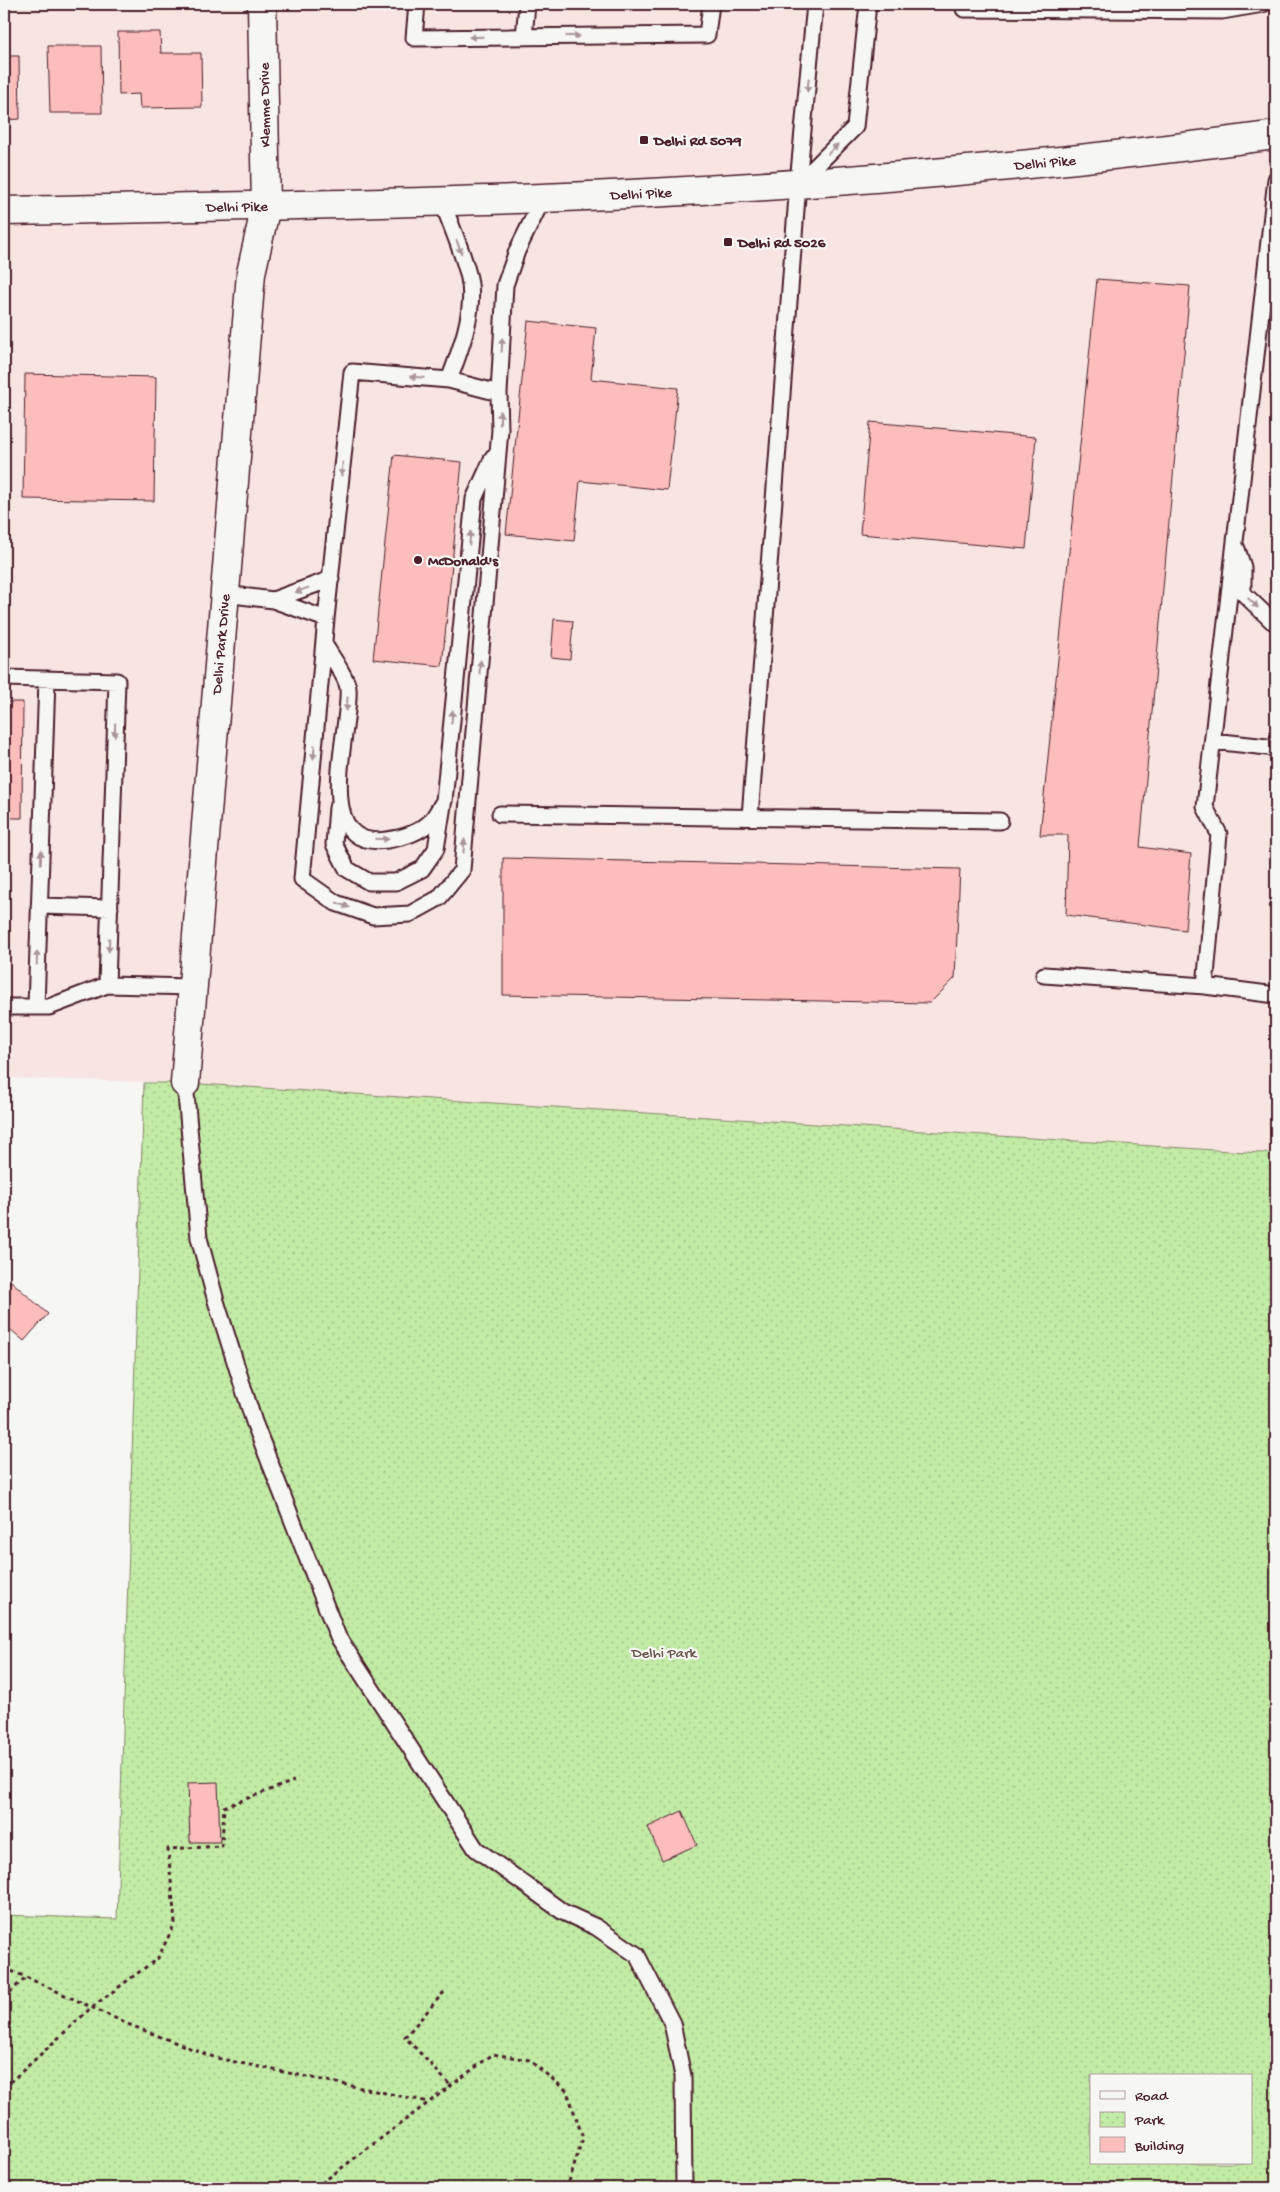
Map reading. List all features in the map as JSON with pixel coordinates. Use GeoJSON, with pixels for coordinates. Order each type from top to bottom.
{"type":"FeatureCollection","features":[{"type":"Feature","properties":{"kind":"street","name":"Klemme Drive"},"geometry":{"type":"LineString","coordinates":[[262,4],[266,206]]}},
{"type":"Feature","properties":{"kind":"street","name":"Delhi Pike"},"geometry":{"type":"LineString","coordinates":[[4,212],[542,198],[798,183],[879,178],[1153,152],[1276,135]]}},
{"type":"Feature","properties":{"kind":"street","name":"Delhi Park Drive"},"geometry":{"type":"LineString","coordinates":[[185,1083],[251,273],[266,206]]}},
{"type":"Feature","properties":{"kind":"lane"},"geometry":{"type":"LineString","coordinates":[[417,4],[414,38],[707,35],[711,4]]}},
{"type":"Feature","properties":{"kind":"lane"},"geometry":{"type":"LineString","coordinates":[[524,37],[527,4]]}},
{"type":"Feature","properties":{"kind":"lane"},"geometry":{"type":"LineString","coordinates":[[750,817],[798,183],[815,4]]}},
{"type":"Feature","properties":{"kind":"lane"},"geometry":{"type":"LineString","coordinates":[[798,183],[855,127],[868,4]]}},
{"type":"Feature","properties":{"kind":"lane"},"geometry":{"type":"LineString","coordinates":[[964,4],[964,9],[1223,8],[1263,4]]}},
{"type":"Feature","properties":{"kind":"lane"},"geometry":{"type":"LineString","coordinates":[[1205,986],[1219,834],[1205,807],[1276,179]]}},
{"type":"Feature","properties":{"kind":"lane"},"geometry":{"type":"LineString","coordinates":[[499,393],[448,380],[352,372],[326,619],[302,879],[336,903],[373,916],[410,914],[440,898],[462,870],[499,445],[499,393],[505,285],[517,250],[542,198]]}},
{"type":"Feature","properties":{"kind":"lane"},"geometry":{"type":"LineString","coordinates":[[442,201],[470,280],[469,310],[464,340],[448,380]]}},
{"type":"Feature","properties":{"kind":"lane"},"geometry":{"type":"LineString","coordinates":[[324,644],[348,686],[334,844],[346,869],[369,882],[396,882],[422,869],[436,849],[444,801],[474,500],[499,445]]}},
{"type":"Feature","properties":{"kind":"lane"},"geometry":{"type":"LineString","coordinates":[[1235,543],[1243,567],[1242,593],[1272,621],[1276,621]]}},
{"type":"Feature","properties":{"kind":"lane"},"geometry":{"type":"LineString","coordinates":[[273,600],[330,579]]}},
{"type":"Feature","properties":{"kind":"lane"},"geometry":{"type":"LineString","coordinates":[[224,594],[273,600],[326,619]]}},
{"type":"Feature","properties":{"kind":"lane"},"geometry":{"type":"LineString","coordinates":[[4,678],[117,681],[107,985]]}},
{"type":"Feature","properties":{"kind":"lane"},"geometry":{"type":"LineString","coordinates":[[36,1007],[47,679]]}},
{"type":"Feature","properties":{"kind":"lane"},"geometry":{"type":"LineString","coordinates":[[1213,741],[1276,748]]}},
{"type":"Feature","properties":{"kind":"lane"},"geometry":{"type":"LineString","coordinates":[[338,792],[346,825],[362,838],[384,840],[405,837],[428,824],[444,801]]}},
{"type":"Feature","properties":{"kind":"lane"},"geometry":{"type":"LineString","coordinates":[[500,814],[1000,821]]}},
{"type":"Feature","properties":{"kind":"lane"},"geometry":{"type":"LineString","coordinates":[[39,906],[110,908]]}},
{"type":"Feature","properties":{"kind":"lane"},"geometry":{"type":"LineString","coordinates":[[1044,974],[1205,986],[1276,994]]}},
{"type":"Feature","properties":{"kind":"lane"},"geometry":{"type":"LineString","coordinates":[[4,1007],[50,1007],[107,985],[192,987]]}},
{"type":"Feature","properties":{"kind":"lane"},"geometry":{"type":"LineString","coordinates":[[185,1083],[199,1238],[216,1301],[254,1422],[338,1637],[476,1849],[563,1912],[596,1927],[637,1955],[672,2023],[683,2076],[684,2188]]}},
{"type":"Feature","properties":{"kind":"path"},"geometry":{"type":"LineString","coordinates":[[4,2088],[92,2007],[158,1958],[175,1923],[168,1849],[222,1846],[224,1807],[294,1781]]}},
{"type":"Feature","properties":{"kind":"path"},"geometry":{"type":"LineString","coordinates":[[4,1968],[130,2025],[216,2058],[429,2102]]}},
{"type":"Feature","properties":{"kind":"path"},"geometry":{"type":"LineString","coordinates":[[4,1998],[26,1977]]}},
{"type":"Feature","properties":{"kind":"path"},"geometry":{"type":"LineString","coordinates":[[444,1992],[405,2036],[451,2086]]}},
{"type":"Feature","properties":{"kind":"path"},"geometry":{"type":"LineString","coordinates":[[315,2188],[493,2054],[529,2060],[567,2091],[583,2138],[566,2188]]}},
{"type":"Feature","properties":{"kind":"shaded area"},"geometry":{"type":"Polygon","coordinates":[[[4,4],[1276,4],[1276,1154],[185,1083],[4,1078],[4,4]]]}},
{"type":"Feature","properties":{"kind":"green space","name":"Delhi Park"},"geometry":{"type":"Polygon","coordinates":[[[144,1083],[185,1083],[1276,1154],[1276,2188],[4,2188],[4,1915],[117,1919],[144,1083]]]}},
{"type":"Feature","properties":{"kind":"building"},"geometry":{"type":"Polygon","coordinates":[[[118,32],[160,32],[161,53],[201,53],[202,107],[140,108],[139,94],[119,95],[118,32]]]}},
{"type":"Feature","properties":{"kind":"building"},"geometry":{"type":"Polygon","coordinates":[[[48,46],[101,46],[102,113],[50,113],[48,46]]]}},
{"type":"Feature","properties":{"kind":"building"},"geometry":{"type":"Polygon","coordinates":[[[4,56],[19,56],[20,119],[4,120],[4,56]]]}},
{"type":"Feature","properties":{"kind":"building"},"geometry":{"type":"Polygon","coordinates":[[[1097,279],[1190,286],[1140,847],[1191,854],[1185,930],[1066,915],[1068,835],[1040,835],[1097,279]]]}},
{"type":"Feature","properties":{"kind":"building"},"geometry":{"type":"Polygon","coordinates":[[[528,321],[596,328],[591,379],[678,388],[667,490],[580,481],[574,541],[506,534],[528,321]]]}},
{"type":"Feature","properties":{"kind":"building"},"geometry":{"type":"Polygon","coordinates":[[[25,374],[156,377],[154,501],[23,499],[25,374]]]}},
{"type":"Feature","properties":{"kind":"building"},"geometry":{"type":"Polygon","coordinates":[[[870,422],[1036,437],[1026,549],[860,534],[870,422]]]}},
{"type":"Feature","properties":{"kind":"building","name":"McDonald's"},"geometry":{"type":"Polygon","coordinates":[[[394,455],[462,462],[442,666],[373,659],[394,455]]]}},
{"type":"Feature","properties":{"kind":"building"},"geometry":{"type":"Polygon","coordinates":[[[554,619],[573,621],[570,659],[551,657],[554,619]]]}},
{"type":"Feature","properties":{"kind":"building"},"geometry":{"type":"Polygon","coordinates":[[[4,702],[23,702],[22,818],[4,818],[4,702]]]}},
{"type":"Feature","properties":{"kind":"building"},"geometry":{"type":"Polygon","coordinates":[[[503,858],[960,869],[955,978],[930,1003],[503,995],[503,858]]]}},
{"type":"Feature","properties":{"kind":"building"},"geometry":{"type":"Polygon","coordinates":[[[11,1281],[48,1314],[24,1341],[10,1329],[4,1336],[4,1284],[7,1286],[11,1281]]]}},
{"type":"Feature","properties":{"kind":"building"},"geometry":{"type":"Polygon","coordinates":[[[218,1782],[220,1842],[190,1842],[188,1783],[218,1782]]]}},
{"type":"Feature","properties":{"kind":"building"},"geometry":{"type":"Polygon","coordinates":[[[682,1811],[697,1845],[662,1860],[648,1827],[682,1811]]]}},
{"type":"Feature","properties":{"kind":"building"},"geometry":{"type":"Polygon","coordinates":[[[4,2142],[7,2142],[6,2188],[4,2188],[4,2142]]]}},
{"type":"Feature","properties":{"kind":"place","name":"Delhi Rd 5079"},"geometry":{"type":"Point","coordinates":[644,140]}},
{"type":"Feature","properties":{"kind":"place","name":"Delhi Rd 5026"},"geometry":{"type":"Point","coordinates":[728,242]}},
{"type":"Feature","properties":{"kind":"place","name":"McDonald's"},"geometry":{"type":"Point","coordinates":[418,560]}}]}
